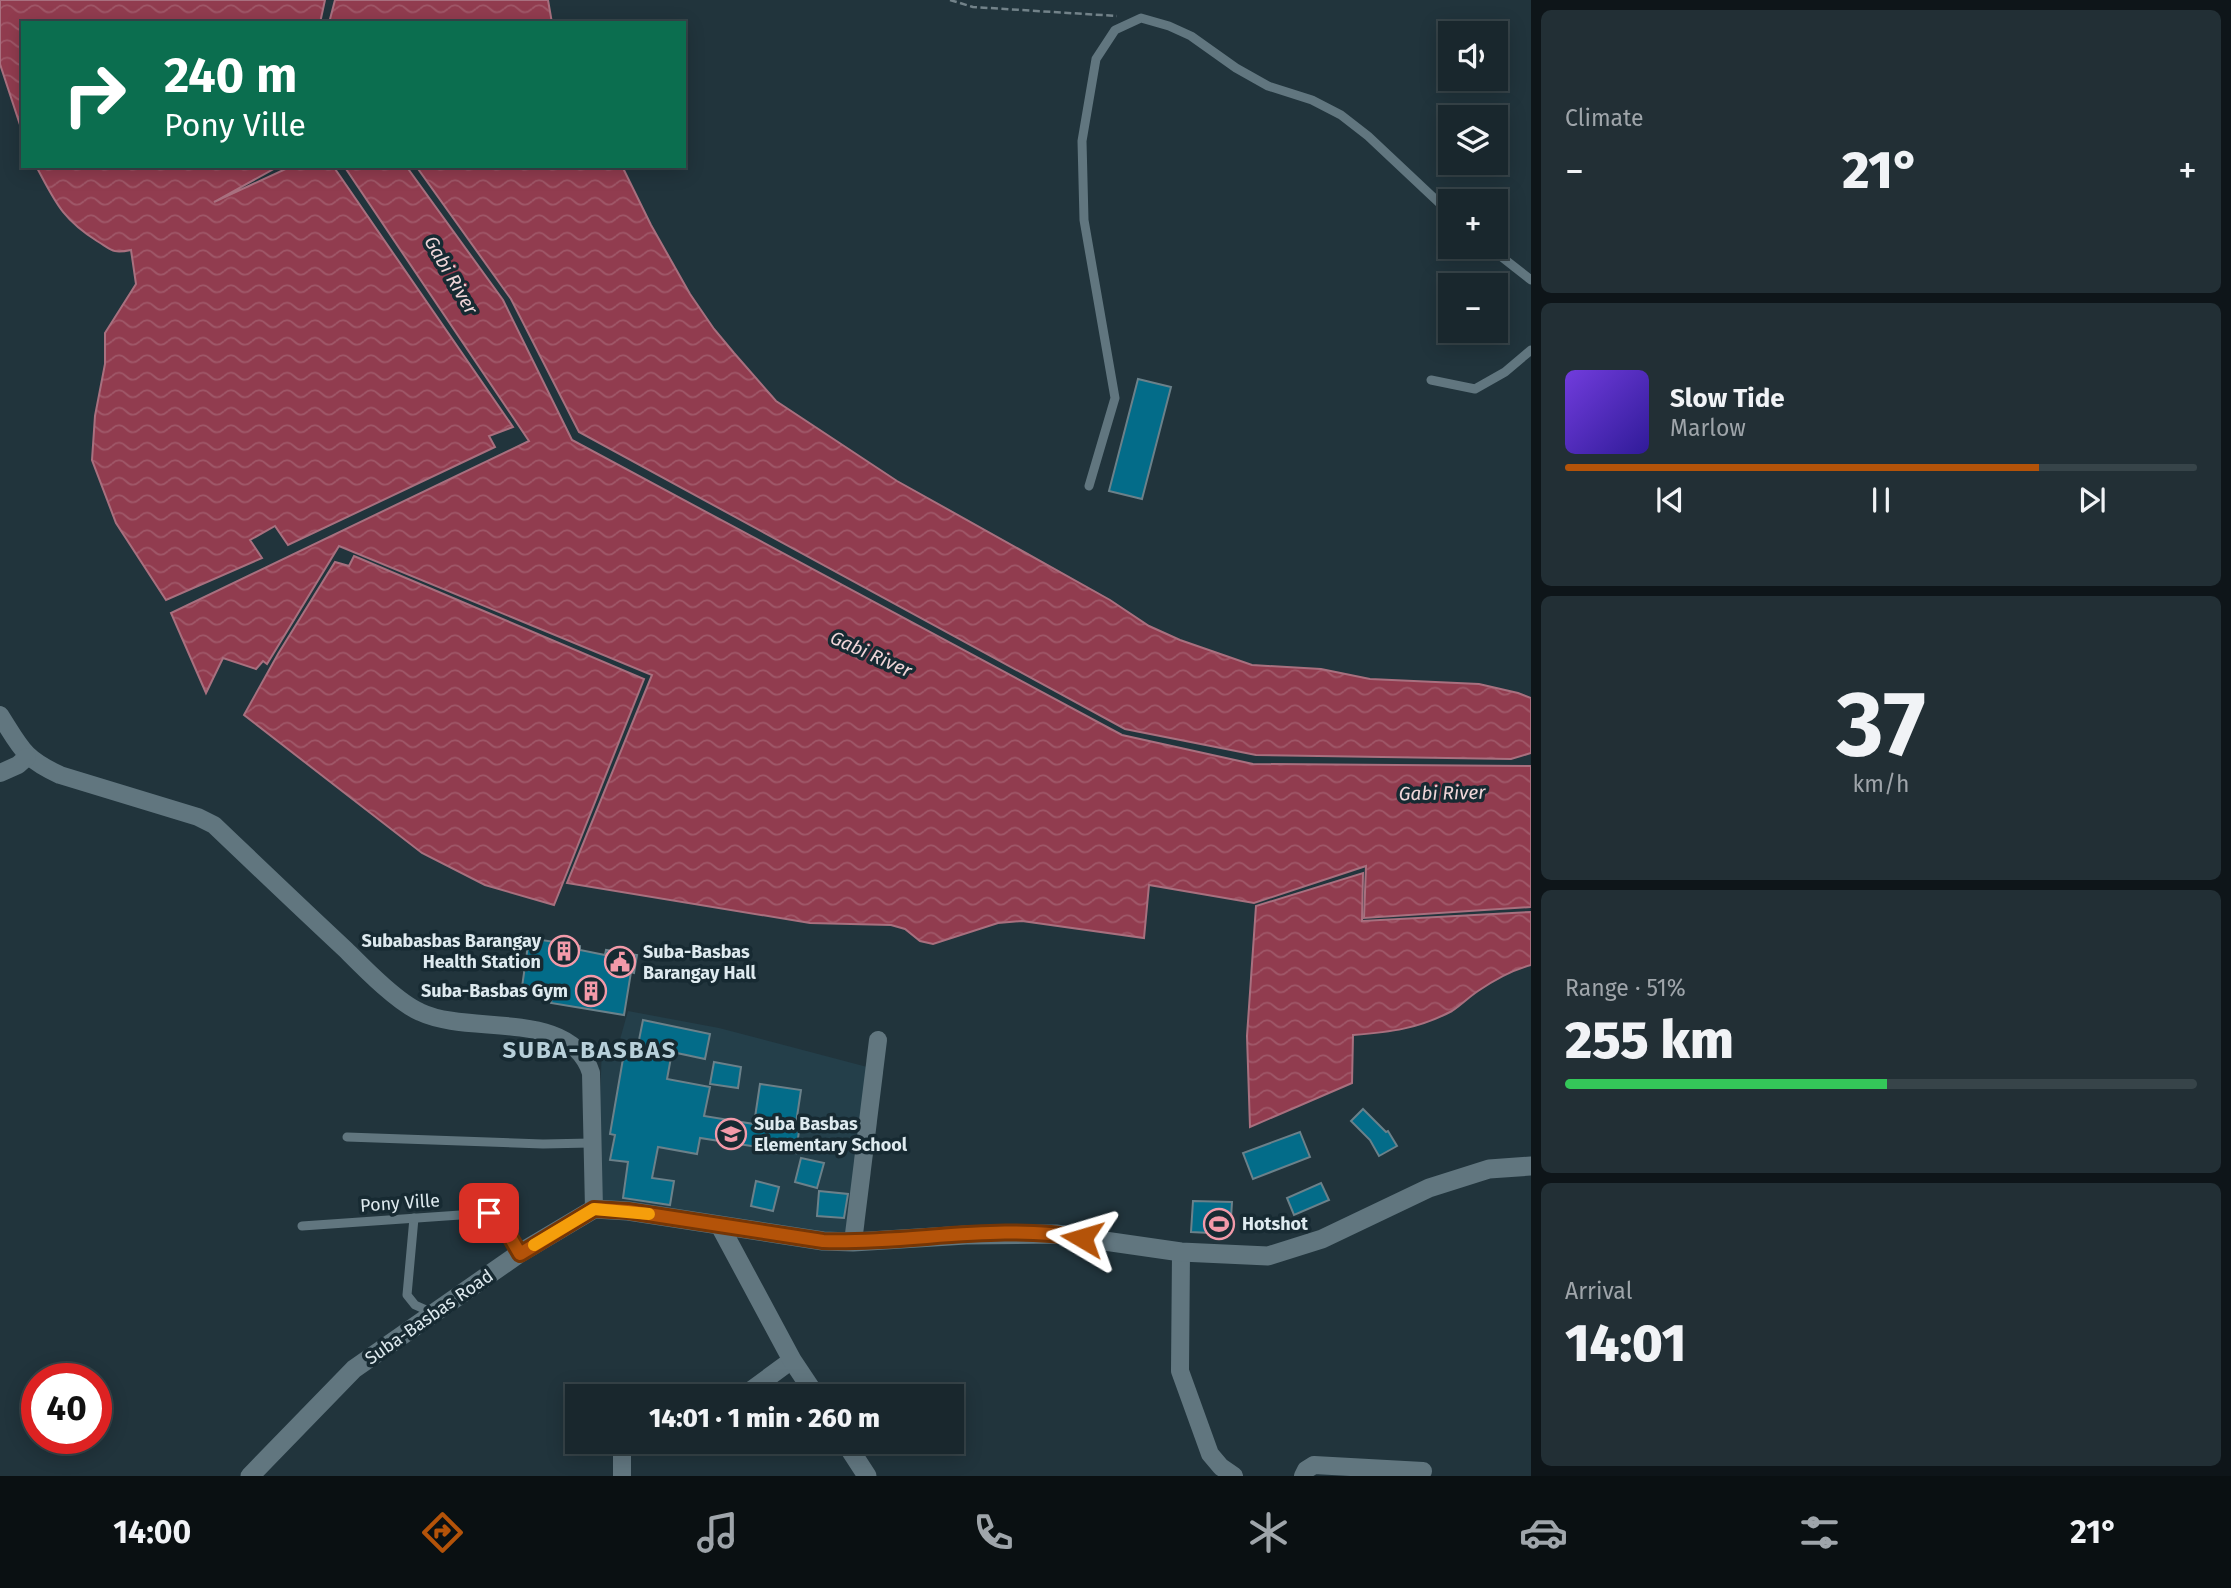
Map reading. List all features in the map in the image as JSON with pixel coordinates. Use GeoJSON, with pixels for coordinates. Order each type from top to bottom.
{"type":"FeatureCollection","features":[{"type":"Feature","properties":{"kind":"street"},"geometry":{"type":"LineString","coordinates":[[0,715],[27,757],[60,775],[198,817],[214,825],[361,965],[417,1012],[466,1024],[559,1036],[573,1044],[591,1073],[594,1209],[628,1211],[823,1241],[1056,1234],[1181,1252],[1268,1256],[1356,1225],[1429,1188],[1489,1169],[1531,1166]]}},
{"type":"Feature","properties":{"kind":"street"},"geometry":{"type":"LineString","coordinates":[[0,774],[27,757]]}},
{"type":"Feature","properties":{"kind":"street"},"geometry":{"type":"LineString","coordinates":[[853,1242],[878,1040]]}},
{"type":"Feature","properties":{"kind":"street","name":"Suba-Basbas Road"},"geometry":{"type":"LineString","coordinates":[[250,1476],[354,1369],[520,1254],[594,1209]]}},
{"type":"Feature","properties":{"kind":"street"},"geometry":{"type":"LineString","coordinates":[[720,1226],[808,1384]]}},
{"type":"Feature","properties":{"kind":"street"},"geometry":{"type":"LineString","coordinates":[[1181,1252],[1180,1371],[1210,1454],[1221,1467],[1234,1476]]}},
{"type":"Feature","properties":{"kind":"street"},"geometry":{"type":"LineString","coordinates":[[760,1384],[793,1360]]}},
{"type":"Feature","properties":{"kind":"street"},"geometry":{"type":"LineString","coordinates":[[622,1454],[622,1476]]}},
{"type":"Feature","properties":{"kind":"street"},"geometry":{"type":"LineString","coordinates":[[853,1454],[867,1476]]}},
{"type":"Feature","properties":{"kind":"street"},"geometry":{"type":"LineString","coordinates":[[1303,1476],[1314,1465],[1423,1471]]}},
{"type":"Feature","properties":{"kind":"lane"},"geometry":{"type":"LineString","coordinates":[[1089,486],[1115,398],[1084,220],[1082,141],[1096,59],[1115,30],[1141,18],[1169,26],[1191,36],[1236,68],[1268,86],[1312,100],[1341,115],[1368,136],[1438,202]]}},
{"type":"Feature","properties":{"kind":"lane"},"geometry":{"type":"LineString","coordinates":[[1504,259],[1531,280]]}},
{"type":"Feature","properties":{"kind":"lane"},"geometry":{"type":"LineString","coordinates":[[1431,380],[1475,389],[1505,372],[1531,350]]}},
{"type":"Feature","properties":{"kind":"lane"},"geometry":{"type":"LineString","coordinates":[[347,1137],[543,1144],[591,1143]]}},
{"type":"Feature","properties":{"kind":"lane","name":"Pony Ville"},"geometry":{"type":"LineString","coordinates":[[302,1226],[489,1213],[499,1218],[520,1254]]}},
{"type":"Feature","properties":{"kind":"lane"},"geometry":{"type":"LineString","coordinates":[[414,1217],[407,1295],[415,1305],[434,1313]]}},
{"type":"Feature","properties":{"kind":"path"},"geometry":{"type":"LineString","coordinates":[[950,0],[973,7],[1141,18]]}},
{"type":"Feature","properties":{"kind":"shaded area","name":"Suba Basbas Elementary School"},"geometry":{"type":"Polygon","coordinates":[[[628,1011],[719,1028],[871,1068],[849,1237],[596,1200],[602,1048],[619,1043],[628,1011]]]}},
{"type":"Feature","properties":{"kind":"water"},"geometry":{"type":"Polygon","coordinates":[[[0,0],[325,0],[320,21],[21,21],[21,128],[0,64],[0,0]]]}},
{"type":"Feature","properties":{"kind":"water"},"geometry":{"type":"Polygon","coordinates":[[[335,0],[548,0],[552,21],[330,21],[335,0]]]}},
{"type":"Feature","properties":{"kind":"water"},"geometry":{"type":"Polygon","coordinates":[[[37,168],[275,168],[214,202],[288,168],[334,168],[513,427],[489,436],[495,447],[288,545],[275,526],[250,540],[262,558],[166,600],[116,523],[92,460],[95,416],[105,364],[105,333],[136,284],[131,250],[113,250],[85,233],[54,199],[37,168]]]}},
{"type":"Feature","properties":{"kind":"water","name":"Gabi River"},"geometry":{"type":"Polygon","coordinates":[[[345,168],[407,168],[503,300],[572,440],[1122,735],[1253,764],[1531,766],[1531,907],[1364,918],[1366,866],[1254,903],[1149,885],[1144,938],[1022,921],[998,923],[933,944],[920,941],[905,929],[891,925],[810,923],[567,883],[652,675],[339,546],[267,664],[263,661],[256,669],[223,658],[206,693],[171,613],[529,441],[345,168]]]}},
{"type":"Feature","properties":{"kind":"water"},"geometry":{"type":"Polygon","coordinates":[[[417,168],[623,168],[690,294],[714,329],[776,401],[897,481],[1110,600],[1149,626],[1180,640],[1252,665],[1321,669],[1370,679],[1479,684],[1531,698],[1531,753],[1511,759],[1256,755],[1125,729],[579,432],[511,299],[417,168]]]}},
{"type":"Feature","properties":{"kind":"water"},"geometry":{"type":"Polygon","coordinates":[[[354,556],[644,679],[554,905],[485,885],[422,853],[244,715],[335,562],[349,566],[354,556]]]}},
{"type":"Feature","properties":{"kind":"water"},"geometry":{"type":"Polygon","coordinates":[[[1363,873],[1362,921],[1531,912],[1531,965],[1497,979],[1452,1011],[1427,1022],[1392,1031],[1353,1035],[1352,1083],[1250,1127],[1247,1036],[1256,906],[1363,873]]]}},
{"type":"Feature","properties":{"kind":"building"},"geometry":{"type":"Polygon","coordinates":[[[1138,379],[1171,387],[1142,499],[1109,491],[1138,379]]]}},
{"type":"Feature","properties":{"kind":"building"},"geometry":{"type":"Polygon","coordinates":[[[529,938],[580,946],[580,950],[605,955],[606,950],[637,955],[634,973],[631,972],[624,1015],[551,1003],[552,997],[521,994],[529,938]]]}},
{"type":"Feature","properties":{"kind":"building"},"geometry":{"type":"Polygon","coordinates":[[[643,1020],[710,1034],[705,1059],[672,1052],[667,1079],[710,1087],[704,1116],[754,1124],[760,1084],[801,1090],[795,1130],[799,1131],[796,1153],[700,1138],[697,1154],[658,1147],[652,1178],[674,1181],[670,1205],[623,1198],[628,1162],[610,1160],[615,1135],[610,1134],[624,1053],[636,1055],[643,1020]]]}},
{"type":"Feature","properties":{"kind":"building"},"geometry":{"type":"Polygon","coordinates":[[[714,1062],[741,1067],[738,1088],[710,1084],[714,1062]]]}},
{"type":"Feature","properties":{"kind":"building"},"geometry":{"type":"Polygon","coordinates":[[[1363,1109],[1388,1131],[1397,1146],[1379,1156],[1370,1140],[1351,1121],[1363,1109]]]}},
{"type":"Feature","properties":{"kind":"building"},"geometry":{"type":"Polygon","coordinates":[[[1300,1132],[1310,1157],[1253,1179],[1243,1153],[1300,1132]]]}},
{"type":"Feature","properties":{"kind":"building"},"geometry":{"type":"Polygon","coordinates":[[[801,1158],[824,1163],[817,1188],[795,1182],[801,1158]]]}},
{"type":"Feature","properties":{"kind":"building"},"geometry":{"type":"Polygon","coordinates":[[[756,1181],[779,1187],[773,1211],[751,1206],[756,1181]]]}},
{"type":"Feature","properties":{"kind":"building"},"geometry":{"type":"Polygon","coordinates":[[[1321,1183],[1329,1200],[1294,1215],[1287,1198],[1321,1183]]]}},
{"type":"Feature","properties":{"kind":"building"},"geometry":{"type":"Polygon","coordinates":[[[819,1191],[848,1194],[844,1218],[817,1216],[819,1191]]]}},
{"type":"Feature","properties":{"kind":"building"},"geometry":{"type":"Polygon","coordinates":[[[1193,1201],[1232,1202],[1230,1234],[1191,1232],[1193,1201]]]}},
{"type":"Feature","properties":{"kind":"slow traffic"},"geometry":{"type":"LineString","coordinates":[[534,1245],[594,1209],[649,1214]]}},
{"type":"Feature","properties":{"kind":"place","name":"Subabasbas Barangay Health Station"},"geometry":{"type":"Point","coordinates":[564,951]}},
{"type":"Feature","properties":{"kind":"place","name":"Suba-Basbas Barangay Hall"},"geometry":{"type":"Point","coordinates":[620,962]}},
{"type":"Feature","properties":{"kind":"place","name":"Suba-Basbas Gym"},"geometry":{"type":"Point","coordinates":[591,991]}},
{"type":"Feature","properties":{"kind":"place","name":"Suba Basbas Elementary School"},"geometry":{"type":"Point","coordinates":[731,1134]}},
{"type":"Feature","properties":{"kind":"place","name":"Hotshot"},"geometry":{"type":"Point","coordinates":[1219,1224]}},
{"type":"Feature","properties":{"kind":"district","name":"SUBA-BASBAS"},"geometry":{"type":"Point","coordinates":[590,1050]}},
{"type":"Feature","properties":{"kind":"route"},"geometry":{"type":"LineString","coordinates":[[489,1213],[499,1218],[520,1254],[594,1209],[628,1211],[823,1241],[853,1242],[966,1235],[1056,1234],[1082,1238]]}}]}
